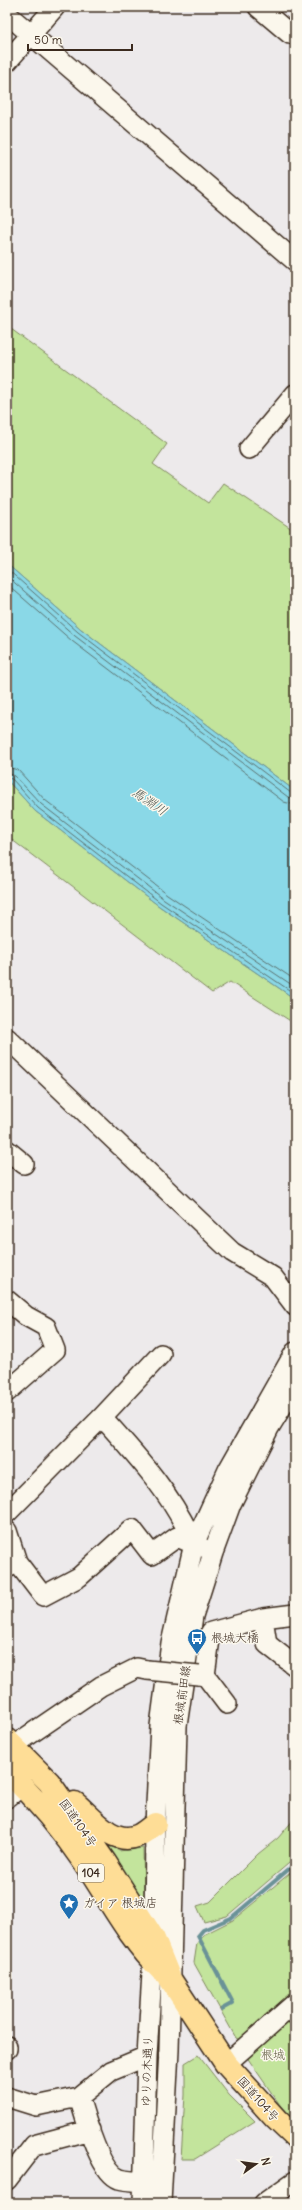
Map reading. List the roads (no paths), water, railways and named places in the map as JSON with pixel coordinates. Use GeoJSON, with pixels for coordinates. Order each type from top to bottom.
{"type":"FeatureCollection","features":[{"type":"Feature","properties":{"kind":"highway","name":"国道104号"},"geometry":{"type":"LineString","coordinates":[[10,1743],[49,1782],[105,1862],[154,1939],[170,1979],[226,2064],[276,2119],[295,2137]]}},
{"type":"Feature","properties":{"kind":"highway"},"geometry":{"type":"LineString","coordinates":[[49,1782],[102,1828],[115,1837],[136,1837],[155,1824]]}},
{"type":"Feature","properties":{"kind":"highway","name":"国道104号"},"geometry":{"type":"LineString","coordinates":[[12,1785],[59,1829],[85,1864],[134,1940],[152,1962],[170,1979]]}},
{"type":"Feature","properties":{"kind":"street"},"geometry":{"type":"LineString","coordinates":[[7,62],[55,7]]}},
{"type":"Feature","properties":{"kind":"street"},"geometry":{"type":"LineString","coordinates":[[258,7],[290,34]]}},
{"type":"Feature","properties":{"kind":"street"},"geometry":{"type":"LineString","coordinates":[[7,14],[295,261]]}},
{"type":"Feature","properties":{"kind":"street"},"geometry":{"type":"LineString","coordinates":[[249,449],[295,394]]}},
{"type":"Feature","properties":{"kind":"street"},"geometry":{"type":"LineString","coordinates":[[9,1044],[232,1252],[273,1277],[295,1306]]}},
{"type":"Feature","properties":{"kind":"street"},"geometry":{"type":"LineString","coordinates":[[7,1150],[24,1164]]}},
{"type":"Feature","properties":{"kind":"street"},"geometry":{"type":"LineString","coordinates":[[7,1300],[26,1316],[46,1327],[56,1350],[7,1392]]}},
{"type":"Feature","properties":{"kind":"street"},"geometry":{"type":"LineString","coordinates":[[262,1424],[295,1352]]}},
{"type":"Feature","properties":{"kind":"street"},"geometry":{"type":"LineString","coordinates":[[7,1513],[102,1417],[161,1354]]}},
{"type":"Feature","properties":{"kind":"street"},"geometry":{"type":"LineString","coordinates":[[262,1424],[295,1386]]}},
{"type":"Feature","properties":{"kind":"street"},"geometry":{"type":"LineString","coordinates":[[102,1417],[153,1474],[183,1519],[194,1544]]}},
{"type":"Feature","properties":{"kind":"street","name":"根城前田線"},"geometry":{"type":"LineString","coordinates":[[154,1939],[155,1824],[160,1726],[171,1643],[194,1544],[228,1470],[262,1424]]}},
{"type":"Feature","properties":{"kind":"street","name":"根城前田線"},"geometry":{"type":"LineString","coordinates":[[170,1979],[177,1726],[193,1616],[212,1553],[262,1424]]}},
{"type":"Feature","properties":{"kind":"street"},"geometry":{"type":"LineString","coordinates":[[7,1531],[12,1565],[43,1596],[79,1577],[132,1529],[152,1555],[177,1538],[212,1553]]}},
{"type":"Feature","properties":{"kind":"street"},"geometry":{"type":"LineString","coordinates":[[202,1675],[211,1632],[263,1618],[295,1614]]}},
{"type":"Feature","properties":{"kind":"street"},"geometry":{"type":"LineString","coordinates":[[263,1618],[267,1644],[295,1666]]}},
{"type":"Feature","properties":{"kind":"street"},"geometry":{"type":"LineString","coordinates":[[10,1743],[101,1686],[136,1668],[202,1675],[227,1704]]}},
{"type":"Feature","properties":{"kind":"street","name":"ゆりの木通り"},"geometry":{"type":"LineString","coordinates":[[143,2203],[147,2056],[154,1939]]}},
{"type":"Feature","properties":{"kind":"street","name":"ゆりの木通り"},"geometry":{"type":"LineString","coordinates":[[161,2203],[169,2050],[170,1979]]}},
{"type":"Feature","properties":{"kind":"street"},"geometry":{"type":"LineString","coordinates":[[226,2064],[295,2003]]}},
{"type":"Feature","properties":{"kind":"street"},"geometry":{"type":"LineString","coordinates":[[7,2097],[36,2106],[79,2097],[111,2071],[147,2056]]}},
{"type":"Feature","properties":{"kind":"street"},"geometry":{"type":"LineString","coordinates":[[79,2097],[90,2130],[105,2166],[118,2179],[144,2182]]}},
{"type":"Feature","properties":{"kind":"street"},"geometry":{"type":"LineString","coordinates":[[7,2180],[34,2145],[90,2130]]}},
{"type":"Feature","properties":{"kind":"street"},"geometry":{"type":"LineString","coordinates":[[264,2203],[295,2181]]}},
{"type":"Feature","properties":{"kind":"water","name":"馬淵川"},"geometry":{"type":"Polygon","coordinates":[[[7,564],[81,629],[295,791],[295,999],[159,906],[35,811],[7,780],[7,564]]]}},
{"type":"Feature","properties":{"kind":"waterway"},"geometry":{"type":"LineString","coordinates":[[222,2009],[233,2003],[198,1936],[203,1930],[231,1918],[295,1864]]}},
{"type":"Feature","properties":{"kind":"place","name":"根城大橋"},"geometry":{"type":"Point","coordinates":[197,1655]}},
{"type":"Feature","properties":{"kind":"place","name":"ガイア 根城店"},"geometry":{"type":"Point","coordinates":[69,1920]}},
{"type":"Feature","properties":{"kind":"park label","name":"根城"},"geometry":{"type":"Point","coordinates":[273,2055]}}]}
